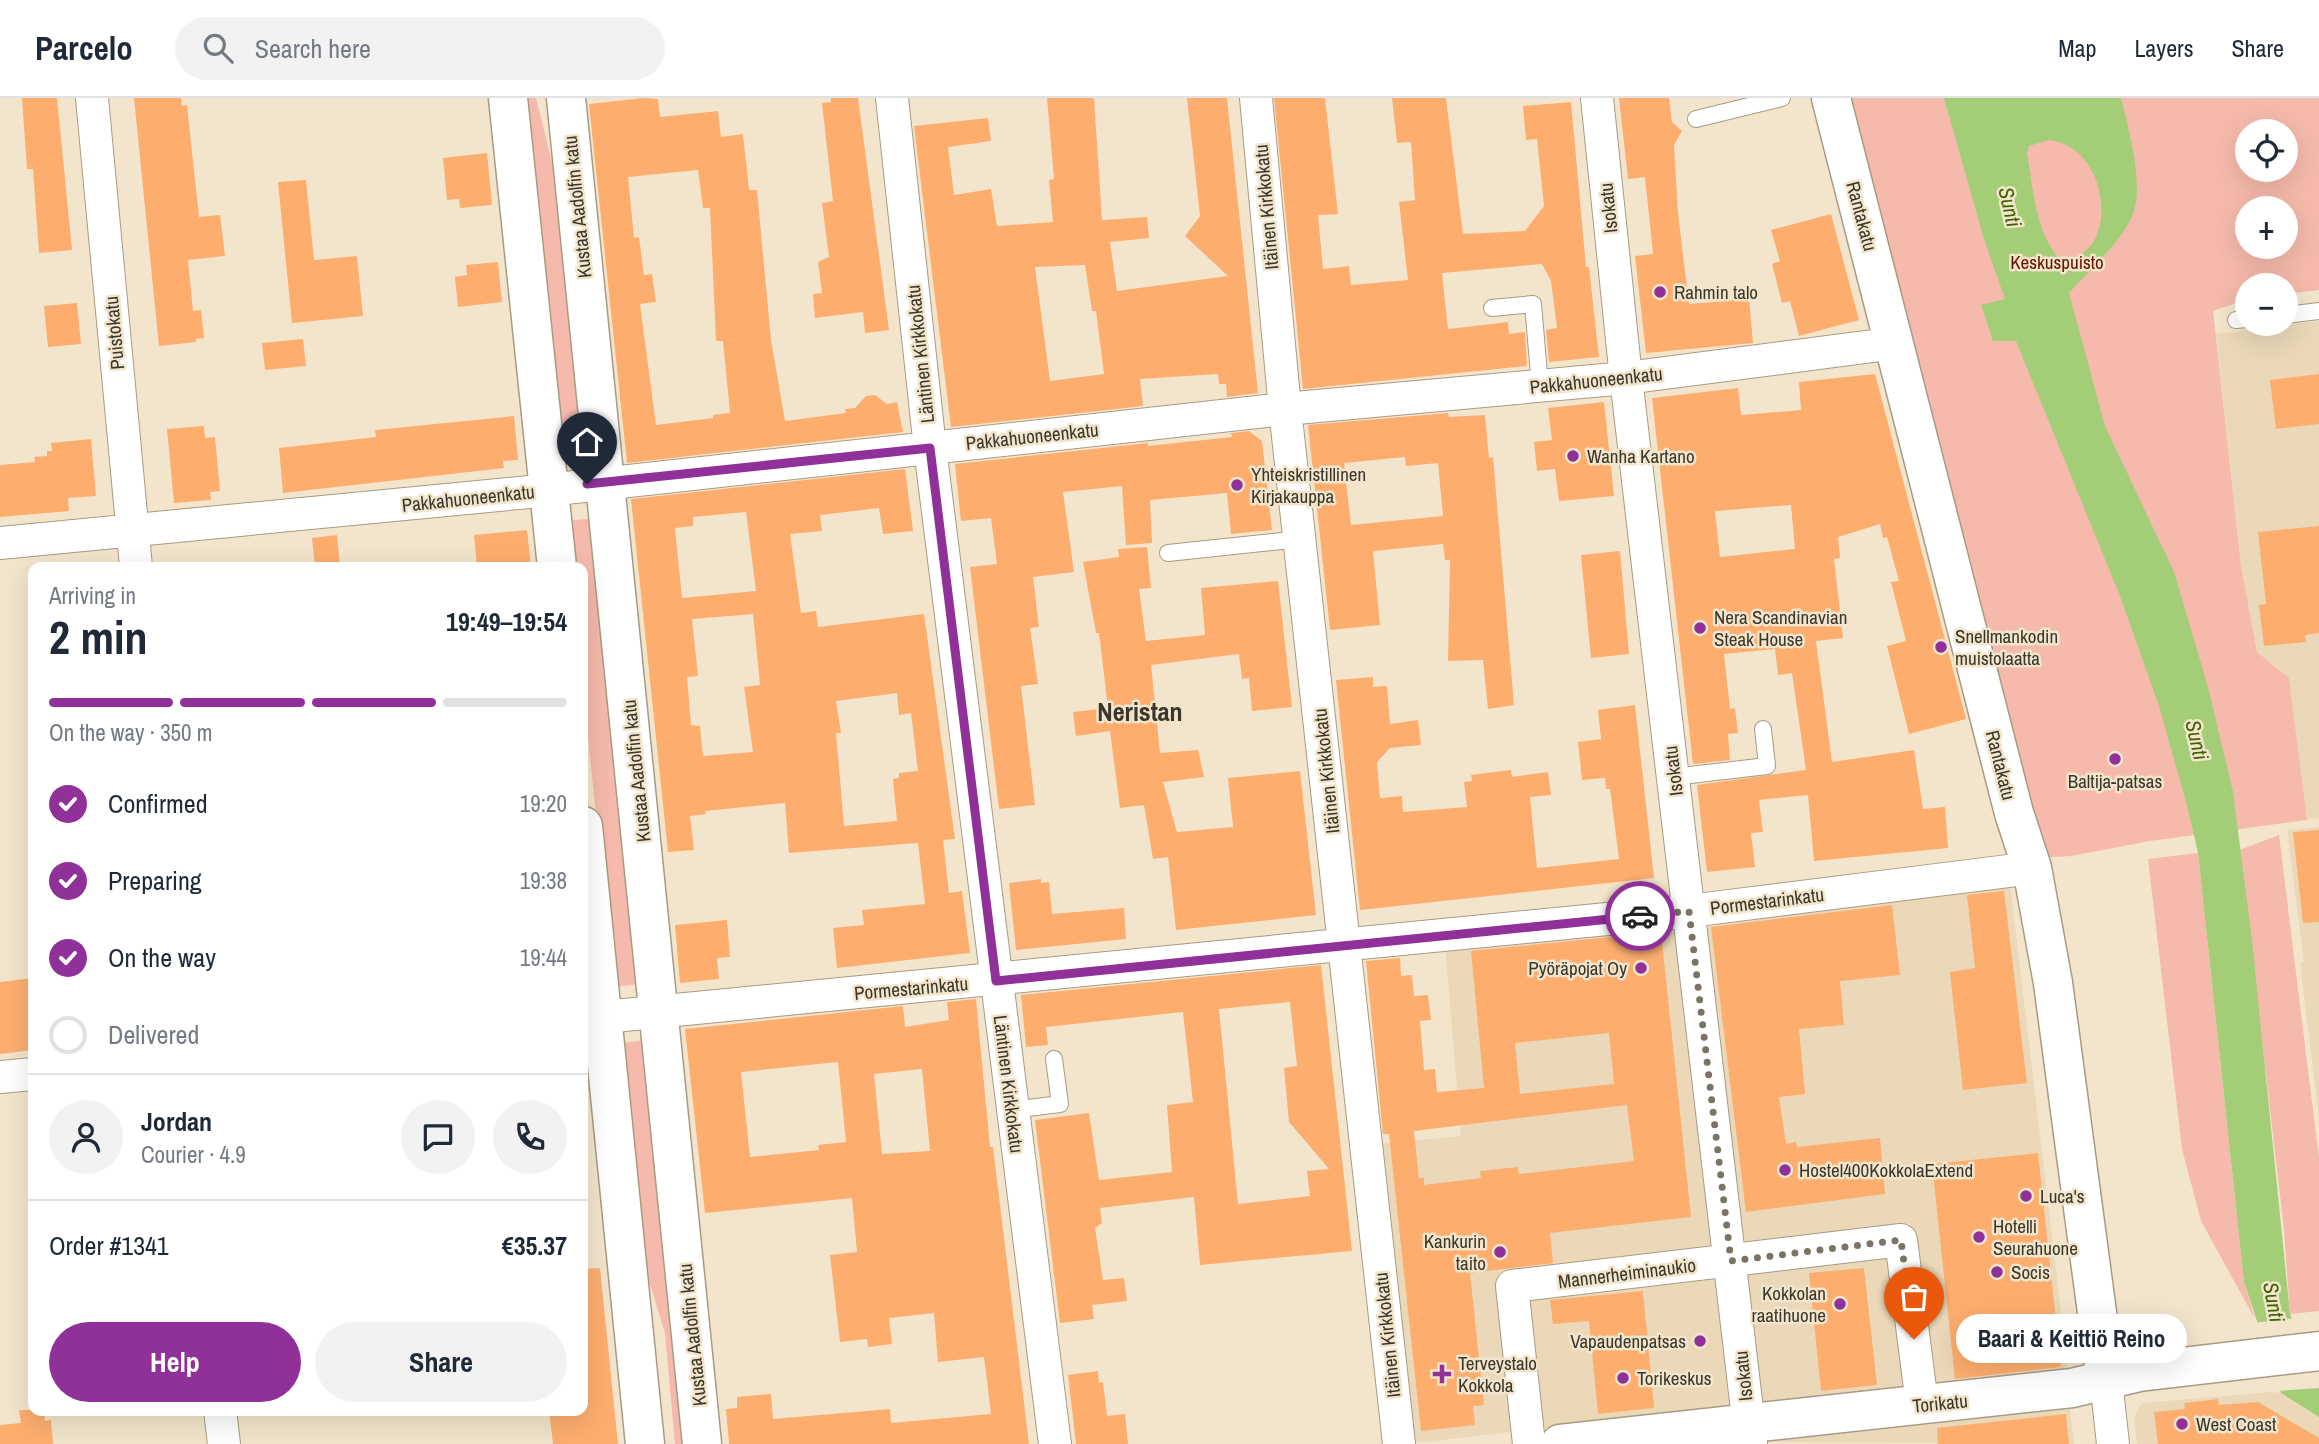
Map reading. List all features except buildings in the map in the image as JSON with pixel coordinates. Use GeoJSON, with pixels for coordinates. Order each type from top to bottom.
{"type":"FeatureCollection","features":[{"type":"Feature","properties":{"kind":"main road"},"geometry":{"type":"LineString","coordinates":[[508,98],[556,562]]}},
{"type":"Feature","properties":{"kind":"main road","name":"Kustaa Aadolfin katu"},"geometry":{"type":"LineString","coordinates":[[566,98],[607,482],[702,1444]]}},
{"type":"Feature","properties":{"kind":"main road","name":"Rantakatu"},"geometry":{"type":"LineString","coordinates":[[1830,98],[1896,343],[2007,786],[2032,868],[2053,983],[2106,1380]]}},
{"type":"Feature","properties":{"kind":"main road"},"geometry":{"type":"LineString","coordinates":[[588,933],[592,1018],[645,1444]]}},
{"type":"Feature","properties":{"kind":"main road","name":"Torikatu"},"geometry":{"type":"LineString","coordinates":[[1560,1444],[1750,1434],[1919,1405],[2072,1388],[2139,1373],[2319,1351]]}},
{"type":"Feature","properties":{"kind":"street","name":"Puistokatu"},"geometry":{"type":"LineString","coordinates":[[92,98],[136,562]]}},
{"type":"Feature","properties":{"kind":"street","name":"Läntinen Kirkkokatu"},"geometry":{"type":"LineString","coordinates":[[892,98],[930,448],[1055,1444]]}},
{"type":"Feature","properties":{"kind":"street","name":"Itäinen Kirkkokatu"},"geometry":{"type":"LineString","coordinates":[[1256,98],[1285,409],[1399,1444]]}},
{"type":"Feature","properties":{"kind":"street","name":"Isokatu"},"geometry":{"type":"LineString","coordinates":[[1597,98],[1626,378],[1750,1434]]}},
{"type":"Feature","properties":{"kind":"street","name":"Pakkahuoneenkatu"},"geometry":{"type":"LineString","coordinates":[[0,543],[549,489],[1285,409],[1626,378],[1896,343]]}},
{"type":"Feature","properties":{"kind":"street","name":"Pormestarinkatu"},"geometry":{"type":"LineString","coordinates":[[592,1018],[996,981],[1689,911],[2032,868]]}},
{"type":"Feature","properties":{"kind":"street"},"geometry":{"type":"LineString","coordinates":[[0,1077],[28,1074]]}},
{"type":"Feature","properties":{"kind":"street","name":"Mannerheiminaukio"},"geometry":{"type":"LineString","coordinates":[[1529,1444],[1512,1286],[1901,1240],[1920,1388],[1919,1405]]}},
{"type":"Feature","properties":{"kind":"street","name":"Rantakatu"},"geometry":{"type":"LineString","coordinates":[[2106,1380],[2113,1444]]}},
{"type":"Feature","properties":{"kind":"street"},"geometry":{"type":"LineString","coordinates":[[221,1416],[224,1444]]}},
{"type":"Feature","properties":{"kind":"lane"},"geometry":{"type":"LineString","coordinates":[[1696,119],[1783,98]]}},
{"type":"Feature","properties":{"kind":"lane"},"geometry":{"type":"LineString","coordinates":[[1492,308],[1533,304],[1540,386]]}},
{"type":"Feature","properties":{"kind":"lane"},"geometry":{"type":"LineString","coordinates":[[2298,314],[2319,311]]}},
{"type":"Feature","properties":{"kind":"lane"},"geometry":{"type":"LineString","coordinates":[[1168,553],[1300,539]]}},
{"type":"Feature","properties":{"kind":"lane"},"geometry":{"type":"LineString","coordinates":[[1673,777],[1767,766],[1763,729]]}},
{"type":"Feature","properties":{"kind":"lane"},"geometry":{"type":"LineString","coordinates":[[1012,1110],[1060,1104],[1054,1059]]}},
{"type":"Feature","properties":{"kind":"shaded area"},"geometry":{"type":"Polygon","coordinates":[[[2319,321],[2319,818],[2307,820],[2289,678],[2257,652],[2241,566],[2216,334],[2235,332],[2235,336],[2298,336],[2298,324],[2319,321]]]}},
{"type":"Feature","properties":{"kind":"shaded area"},"geometry":{"type":"Polygon","coordinates":[[[2319,827],[2319,1117],[2300,964],[2304,962],[2287,830],[2319,827]]]}},
{"type":"Feature","properties":{"kind":"shaded area"},"geometry":{"type":"Polygon","coordinates":[[[2010,884],[2068,1371],[1758,1407],[1703,919],[2010,884]]]}},
{"type":"Feature","properties":{"kind":"shaded area"},"geometry":{"type":"Polygon","coordinates":[[[1673,923],[1732,1406],[1425,1442],[1412,1440],[1377,1144],[1461,1136],[1445,945],[1673,923]]]}},
{"type":"Feature","properties":{"kind":"shaded area"},"geometry":{"type":"Polygon","coordinates":[[[2281,1393],[2319,1417],[2319,1444],[2137,1444],[2134,1417],[2142,1403],[2281,1393]]]}},
{"type":"Feature","properties":{"kind":"shaded area"},"geometry":{"type":"Polygon","coordinates":[[[2070,1409],[2074,1444],[1767,1442],[2070,1409]]]}},
{"type":"Feature","properties":{"kind":"green space"},"geometry":{"type":"Polygon","coordinates":[[[524,98],[536,98],[559,190],[587,457],[562,460],[524,98]]]}},
{"type":"Feature","properties":{"kind":"green space","name":"Keskuspuisto"},"geometry":{"type":"Polygon","coordinates":[[[1844,98],[2319,98],[2319,290],[2298,293],[2298,273],[2235,273],[2235,303],[2213,311],[2241,566],[2257,652],[2289,678],[2307,820],[2150,841],[2071,856],[2039,858],[1844,98]]]}},
{"type":"Feature","properties":{"kind":"green space"},"geometry":{"type":"Polygon","coordinates":[[[595,518],[641,984],[613,987],[588,736],[588,562],[570,562],[566,521],[595,518]]]}},
{"type":"Feature","properties":{"kind":"green space"},"geometry":{"type":"Polygon","coordinates":[[[2279,835],[2319,1159],[2319,1311],[2290,1314],[2284,1229],[2240,850],[2279,835]]]}},
{"type":"Feature","properties":{"kind":"green space"},"geometry":{"type":"Polygon","coordinates":[[[2198,853],[2244,1282],[2255,1319],[2201,1221],[2182,1149],[2148,859],[2198,853]]]}},
{"type":"Feature","properties":{"kind":"green space"},"geometry":{"type":"Polygon","coordinates":[[[647,1040],[683,1444],[675,1444],[665,1333],[641,1255],[621,1043],[647,1040]]]}},
{"type":"Feature","properties":{"kind":"water","name":"Sunti"},"geometry":{"type":"Polygon","coordinates":[[[1944,98],[2121,98],[2137,182],[2135,207],[2116,241],[2069,293],[2105,426],[2174,572],[2208,687],[2233,792],[2252,940],[2290,1314],[2313,1367],[2319,1373],[2319,1417],[2281,1393],[2244,1282],[2198,853],[2159,706],[2120,596],[2016,341],[1993,341],[1981,305],[2005,299],[1984,239],[1944,98]],[[2049,140],[2029,146],[2027,153],[2040,222],[2059,259],[2079,255],[2093,243],[2100,225],[2101,204],[2097,182],[2086,162],[2070,147],[2049,140]]]}},
{"type":"Feature","properties":{"kind":"pier"},"geometry":{"type":"Polygon","coordinates":[[[2296,1318],[2319,1368],[2319,1388],[2277,1391],[2252,1323],[2296,1318]]]}},
{"type":"Feature","properties":{"kind":"way so far"},"geometry":{"type":"LineString","coordinates":[[1640,916],[1689,911],[1731,1261],[1901,1240],[1914,1339]]}},
{"type":"Feature","properties":{"kind":"place","name":"Rahmin talo"},"geometry":{"type":"Point","coordinates":[1660,292]}},
{"type":"Feature","properties":{"kind":"place","name":"Wanha Kartano"},"geometry":{"type":"Point","coordinates":[1573,456]}},
{"type":"Feature","properties":{"kind":"place","name":"Yhteiskristillinen Kirjakauppa"},"geometry":{"type":"Point","coordinates":[1237,485]}},
{"type":"Feature","properties":{"kind":"place","name":"Nera Scandinavian Steak House"},"geometry":{"type":"Point","coordinates":[1700,628]}},
{"type":"Feature","properties":{"kind":"place","name":"Snellmankodin muistolaatta"},"geometry":{"type":"Point","coordinates":[1941,647]}},
{"type":"Feature","properties":{"kind":"place","name":"Baltija-patsas"},"geometry":{"type":"Point","coordinates":[2115,759]}},
{"type":"Feature","properties":{"kind":"place","name":"Pyöräpojat Oy"},"geometry":{"type":"Point","coordinates":[1641,968]}},
{"type":"Feature","properties":{"kind":"place","name":"Hostel400KokkolaExtend"},"geometry":{"type":"Point","coordinates":[1785,1170]}},
{"type":"Feature","properties":{"kind":"place","name":"Luca's"},"geometry":{"type":"Point","coordinates":[2026,1196]}},
{"type":"Feature","properties":{"kind":"place","name":"Hotelli Seurahuone"},"geometry":{"type":"Point","coordinates":[1979,1237]}},
{"type":"Feature","properties":{"kind":"place","name":"Kankurin taito"},"geometry":{"type":"Point","coordinates":[1500,1252]}},
{"type":"Feature","properties":{"kind":"place","name":"Socis"},"geometry":{"type":"Point","coordinates":[1997,1272]}},
{"type":"Feature","properties":{"kind":"place","name":"Kokkolan raatihuone"},"geometry":{"type":"Point","coordinates":[1840,1304]}},
{"type":"Feature","properties":{"kind":"place","name":"Baari & Keittiö Reino"},"geometry":{"type":"Point","coordinates":[1914,1339]}},
{"type":"Feature","properties":{"kind":"place","name":"Vapaudenpatsas"},"geometry":{"type":"Point","coordinates":[1700,1341]}},
{"type":"Feature","properties":{"kind":"place","name":"Terveystalo Kokkola"},"geometry":{"type":"Point","coordinates":[1442,1374]}},
{"type":"Feature","properties":{"kind":"place","name":"Torikeskus"},"geometry":{"type":"Point","coordinates":[1623,1378]}},
{"type":"Feature","properties":{"kind":"place","name":"West Coast"},"geometry":{"type":"Point","coordinates":[2182,1424]}},
{"type":"Feature","properties":{"kind":"district","name":"Neristan"},"geometry":{"type":"Point","coordinates":[1140,711]}},
{"type":"Feature","properties":{"kind":"route"},"geometry":{"type":"LineString","coordinates":[[587,484],[930,448],[996,981],[1640,916]]}}]}
